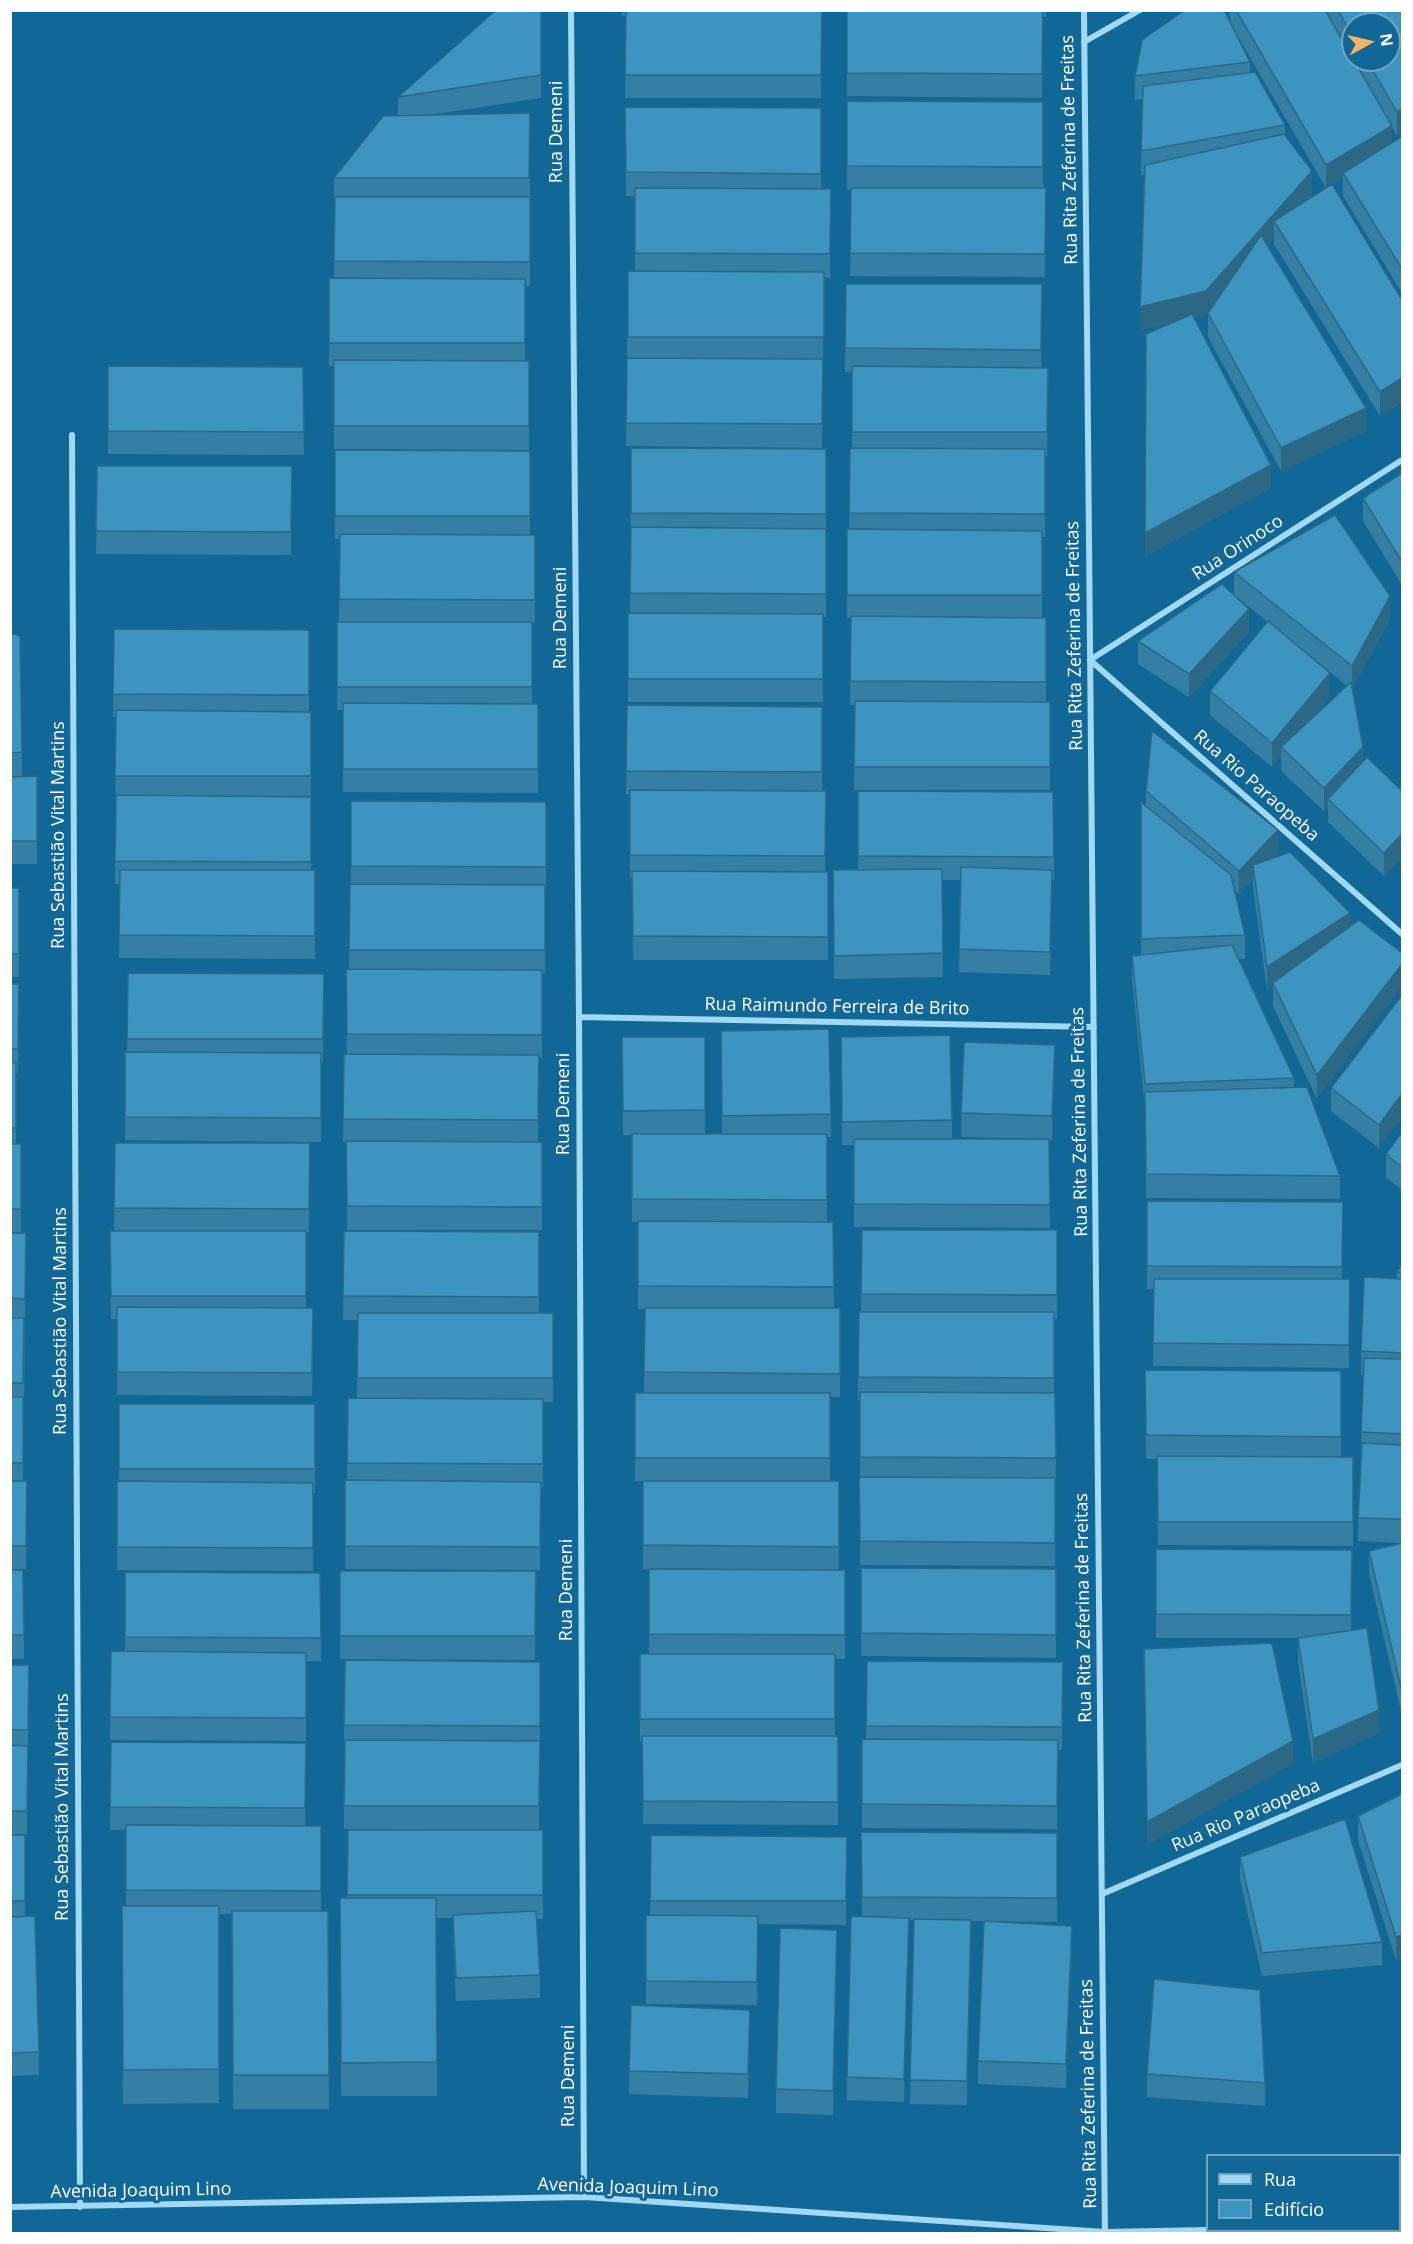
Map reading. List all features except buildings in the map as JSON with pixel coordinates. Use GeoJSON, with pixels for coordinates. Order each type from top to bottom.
{"type":"FeatureCollection","features":[{"type":"Feature","properties":{"kind":"street","name":"Rua Demeni"},"geometry":{"type":"LineString","coordinates":[[570,10],[579,1017],[585,2197]]}},
{"type":"Feature","properties":{"kind":"street","name":"Rua Rita Zeferina de Freitas"},"geometry":{"type":"LineString","coordinates":[[1084,10],[1105,2233]]}},
{"type":"Feature","properties":{"kind":"street"},"geometry":{"type":"LineString","coordinates":[[1084,42],[1140,10]]}},
{"type":"Feature","properties":{"kind":"street","name":"Rua Sebastião Vital Martins"},"geometry":{"type":"LineString","coordinates":[[72,435],[80,2207]]}},
{"type":"Feature","properties":{"kind":"street","name":"Rua Orinoco"},"geometry":{"type":"LineString","coordinates":[[1090,660],[1402,460]]}},
{"type":"Feature","properties":{"kind":"street","name":"Rua Rio Paraopeba"},"geometry":{"type":"LineString","coordinates":[[1090,660],[1402,934]]}},
{"type":"Feature","properties":{"kind":"street","name":"Rua Raimundo Ferreira de Brito"},"geometry":{"type":"LineString","coordinates":[[579,1017],[1094,1027]]}},
{"type":"Feature","properties":{"kind":"street","name":"Rua Rio Paraopeba"},"geometry":{"type":"LineString","coordinates":[[1102,1894],[1402,1765]]}},
{"type":"Feature","properties":{"kind":"street","name":"Avenida Joaquim Lino"},"geometry":{"type":"LineString","coordinates":[[10,2207],[585,2197],[1105,2233],[1206,2230]]}}]}
